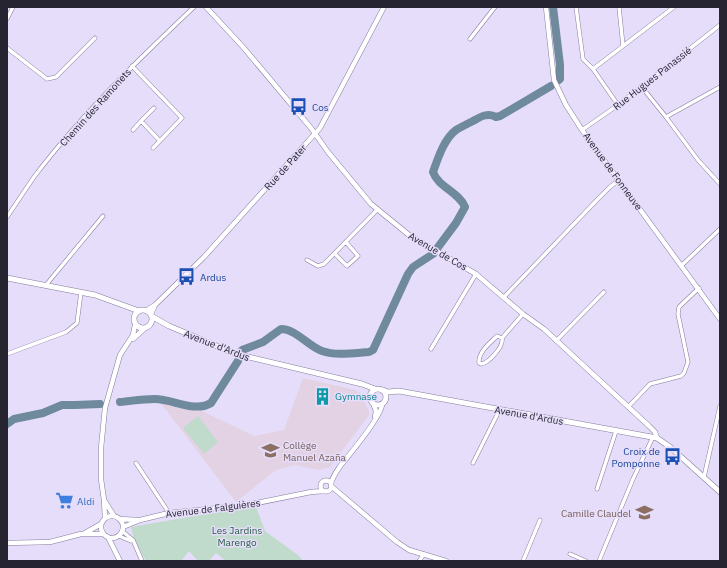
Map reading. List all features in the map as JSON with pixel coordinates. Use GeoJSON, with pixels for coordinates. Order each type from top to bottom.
{"type":"FeatureCollection","features":[{"type":"Feature","properties":{"kind":"main road"},"geometry":{"type":"LineString","coordinates":[[7,278],[94,295],[150,314],[151,325],[144,329],[139,328],[136,325],[134,317],[130,311],[119,304]]}},
{"type":"Feature","properties":{"kind":"main road"},"geometry":{"type":"LineString","coordinates":[[134,317],[139,310]]}},
{"type":"Feature","properties":{"kind":"main road","name":"Avenue d'Ardus"},"geometry":{"type":"LineString","coordinates":[[150,314],[169,326],[244,357],[375,389]]}},
{"type":"Feature","properties":{"kind":"main road","name":"Avenue d'Ardus"},"geometry":{"type":"LineString","coordinates":[[151,325],[157,324],[169,326]]}},
{"type":"Feature","properties":{"kind":"main road"},"geometry":{"type":"LineString","coordinates":[[358,384],[363,388],[373,403],[377,405],[401,392]]}},
{"type":"Feature","properties":{"kind":"main road"},"geometry":{"type":"LineString","coordinates":[[370,398],[371,392],[375,389],[383,390],[386,396],[383,402]]}},
{"type":"Feature","properties":{"kind":"main road","name":"Avenue d'Ardus"},"geometry":{"type":"LineString","coordinates":[[383,390],[500,409],[655,438]]}},
{"type":"Feature","properties":{"kind":"main road"},"geometry":{"type":"LineString","coordinates":[[655,438],[670,447],[720,492]]}},
{"type":"Feature","properties":{"kind":"street"},"geometry":{"type":"LineString","coordinates":[[7,19],[13,7]]}},
{"type":"Feature","properties":{"kind":"street","name":"Chemin des Ramonets"},"geometry":{"type":"LineString","coordinates":[[7,217],[34,177],[64,140],[132,66],[194,7]]}},
{"type":"Feature","properties":{"kind":"street","name":"Avenue de Cos"},"geometry":{"type":"LineString","coordinates":[[206,7],[243,47],[316,134],[341,168],[371,204],[409,235],[476,274],[523,314],[544,329],[652,429],[655,432],[655,438]]}},
{"type":"Feature","properties":{"kind":"street","name":"Rue de Pater"},"geometry":{"type":"LineString","coordinates":[[150,314],[155,305],[204,257],[316,134],[333,106],[384,7]]}},
{"type":"Feature","properties":{"kind":"street"},"geometry":{"type":"LineString","coordinates":[[470,39],[495,7]]}},
{"type":"Feature","properties":{"kind":"street","name":"Avenue de Fonneuve"},"geometry":{"type":"LineString","coordinates":[[546,7],[554,80],[566,106],[720,319]]}},
{"type":"Feature","properties":{"kind":"street"},"geometry":{"type":"LineString","coordinates":[[576,7],[584,59],[618,104]]}},
{"type":"Feature","properties":{"kind":"street"},"geometry":{"type":"LineString","coordinates":[[619,7],[622,46]]}},
{"type":"Feature","properties":{"kind":"street"},"geometry":{"type":"LineString","coordinates":[[593,69],[674,7]]}},
{"type":"Feature","properties":{"kind":"street","name":"Rue Hugues Panassié"},"geometry":{"type":"LineString","coordinates":[[582,130],[720,25]]}},
{"type":"Feature","properties":{"kind":"street"},"geometry":{"type":"LineString","coordinates":[[7,48],[48,79],[56,77],[95,38]]}},
{"type":"Feature","properties":{"kind":"street"},"geometry":{"type":"LineString","coordinates":[[132,66],[182,118],[153,148]]}},
{"type":"Feature","properties":{"kind":"street"},"geometry":{"type":"LineString","coordinates":[[641,86],[698,160],[720,184]]}},
{"type":"Feature","properties":{"kind":"street"},"geometry":{"type":"LineString","coordinates":[[666,117],[720,87]]}},
{"type":"Feature","properties":{"kind":"street"},"geometry":{"type":"LineString","coordinates":[[133,130],[154,108]]}},
{"type":"Feature","properties":{"kind":"street"},"geometry":{"type":"LineString","coordinates":[[141,121],[160,141]]}},
{"type":"Feature","properties":{"kind":"street"},"geometry":{"type":"LineString","coordinates":[[504,297],[595,202],[619,180]]}},
{"type":"Feature","properties":{"kind":"street"},"geometry":{"type":"LineString","coordinates":[[307,260],[318,266],[324,264],[378,209]]}},
{"type":"Feature","properties":{"kind":"street"},"geometry":{"type":"LineString","coordinates":[[46,285],[102,216]]}},
{"type":"Feature","properties":{"kind":"street"},"geometry":{"type":"LineString","coordinates":[[681,266],[720,229]]}},
{"type":"Feature","properties":{"kind":"street"},"geometry":{"type":"LineString","coordinates":[[335,254],[347,266],[358,256],[346,242]]}},
{"type":"Feature","properties":{"kind":"street"},"geometry":{"type":"LineString","coordinates":[[430,350],[476,274]]}},
{"type":"Feature","properties":{"kind":"street"},"geometry":{"type":"LineString","coordinates":[[628,407],[650,384],[681,376],[684,373],[688,362],[678,314],[679,307],[699,288]]}},
{"type":"Feature","properties":{"kind":"street"},"geometry":{"type":"LineString","coordinates":[[7,354],[66,332],[77,323],[81,292]]}},
{"type":"Feature","properties":{"kind":"street"},"geometry":{"type":"LineString","coordinates":[[556,340],[604,292]]}},
{"type":"Feature","properties":{"kind":"street"},"geometry":{"type":"LineString","coordinates":[[502,338],[497,336],[492,341],[478,359],[479,363],[486,363],[502,346],[502,338],[523,314]]}},
{"type":"Feature","properties":{"kind":"street"},"geometry":{"type":"LineString","coordinates":[[127,346],[136,325]]}},
{"type":"Feature","properties":{"kind":"street"},"geometry":{"type":"LineString","coordinates":[[7,543],[50,542],[81,534],[95,528],[101,524],[105,518],[101,479],[101,456],[104,414],[107,399],[120,355],[144,329]]}},
{"type":"Feature","properties":{"kind":"street"},"geometry":{"type":"LineString","coordinates":[[323,482],[320,486],[326,491],[331,485],[331,482],[338,470],[377,417],[383,402]]}},
{"type":"Feature","properties":{"kind":"street"},"geometry":{"type":"LineString","coordinates":[[371,425],[376,411],[373,403]]}},
{"type":"Feature","properties":{"kind":"street"},"geometry":{"type":"LineString","coordinates":[[704,477],[720,406]]}},
{"type":"Feature","properties":{"kind":"street"},"geometry":{"type":"LineString","coordinates":[[473,463],[500,409]]}},
{"type":"Feature","properties":{"kind":"street"},"geometry":{"type":"LineString","coordinates":[[597,489],[616,431]]}},
{"type":"Feature","properties":{"kind":"street"},"geometry":{"type":"LineString","coordinates":[[599,561],[633,479],[655,438]]}},
{"type":"Feature","properties":{"kind":"street"},"geometry":{"type":"LineString","coordinates":[[136,463],[169,513]]}},
{"type":"Feature","properties":{"kind":"street","name":"Avenue de Falguières"},"geometry":{"type":"LineString","coordinates":[[311,492],[338,470]]}},
{"type":"Feature","properties":{"kind":"street","name":"Avenue de Falguières"},"geometry":{"type":"LineString","coordinates":[[323,482],[329,481],[337,492]]}},
{"type":"Feature","properties":{"kind":"street","name":"Avenue de Falguières"},"geometry":{"type":"LineString","coordinates":[[119,519],[140,520],[169,513],[258,504],[311,492],[337,492],[343,495],[397,542],[409,550],[446,561]]}},
{"type":"Feature","properties":{"kind":"street"},"geometry":{"type":"LineString","coordinates":[[104,500],[114,516],[119,519],[120,533],[117,552]]}},
{"type":"Feature","properties":{"kind":"street"},"geometry":{"type":"LineString","coordinates":[[105,518],[114,516]]}},
{"type":"Feature","properties":{"kind":"street","name":"Avenue de Falguières"},"geometry":{"type":"LineString","coordinates":[[120,533],[140,520]]}},
{"type":"Feature","properties":{"kind":"street"},"geometry":{"type":"LineString","coordinates":[[523,561],[540,520]]}},
{"type":"Feature","properties":{"kind":"street"},"geometry":{"type":"LineString","coordinates":[[101,524],[101,529],[117,552],[120,561]]}},
{"type":"Feature","properties":{"kind":"street"},"geometry":{"type":"LineString","coordinates":[[81,534],[106,536],[120,533],[133,543],[142,561]]}},
{"type":"Feature","properties":{"kind":"street"},"geometry":{"type":"LineString","coordinates":[[419,561],[424,554]]}},
{"type":"Feature","properties":{"kind":"street"},"geometry":{"type":"LineString","coordinates":[[570,554],[586,561]]}},
{"type":"Feature","properties":{"kind":"shaded area","name":"Collège Manuel Azaña"},"geometry":{"type":"Polygon","coordinates":[[[303,378],[356,390],[361,394],[369,415],[330,467],[319,470],[294,465],[276,470],[236,502],[160,402],[202,411],[254,436],[284,430],[303,378]]]}},
{"type":"Feature","properties":{"kind":"green space"},"geometry":{"type":"Polygon","coordinates":[[[198,416],[218,442],[204,454],[183,428],[198,416]]]}},
{"type":"Feature","properties":{"kind":"green space","name":"Les Jardins Marengo"},"geometry":{"type":"Polygon","coordinates":[[[256,507],[265,531],[299,556],[303,561],[226,561],[216,553],[209,561],[198,561],[189,551],[181,561],[146,561],[134,539],[131,527],[200,515],[256,507]]]}},
{"type":"Feature","properties":{"kind":"waterway"},"geometry":{"type":"LineString","coordinates":[[553,7],[560,65],[559,80]]}},
{"type":"Feature","properties":{"kind":"waterway"},"geometry":{"type":"LineString","coordinates":[[120,402],[155,399],[198,407],[205,406],[211,403],[238,361],[242,350],[263,342],[281,329],[292,332],[317,349],[327,353],[339,354],[369,352],[373,350],[408,274],[413,267],[433,254],[456,223],[465,207],[458,197],[439,182],[433,172],[448,138],[456,130],[478,118],[487,115],[496,117],[500,116],[551,86]]}},
{"type":"Feature","properties":{"kind":"waterway"},"geometry":{"type":"LineString","coordinates":[[7,424],[14,419],[43,413],[62,405],[100,404]]}},
{"type":"Feature","properties":{"kind":"place","name":"Cos"},"geometry":{"type":"Point","coordinates":[299,107]}},
{"type":"Feature","properties":{"kind":"place","name":"Ardus"},"geometry":{"type":"Point","coordinates":[187,277]}},
{"type":"Feature","properties":{"kind":"place","name":"Gymnase"},"geometry":{"type":"Point","coordinates":[322,396]}},
{"type":"Feature","properties":{"kind":"place","name":"Collège Manuel Azaña"},"geometry":{"type":"Point","coordinates":[270,451]}},
{"type":"Feature","properties":{"kind":"place","name":"Croix de Pomponne"},"geometry":{"type":"Point","coordinates":[673,457]}},
{"type":"Feature","properties":{"kind":"place","name":"Aldi"},"geometry":{"type":"Point","coordinates":[64,501]}},
{"type":"Feature","properties":{"kind":"place","name":"Camille Claudel"},"geometry":{"type":"Point","coordinates":[644,513]}}]}
